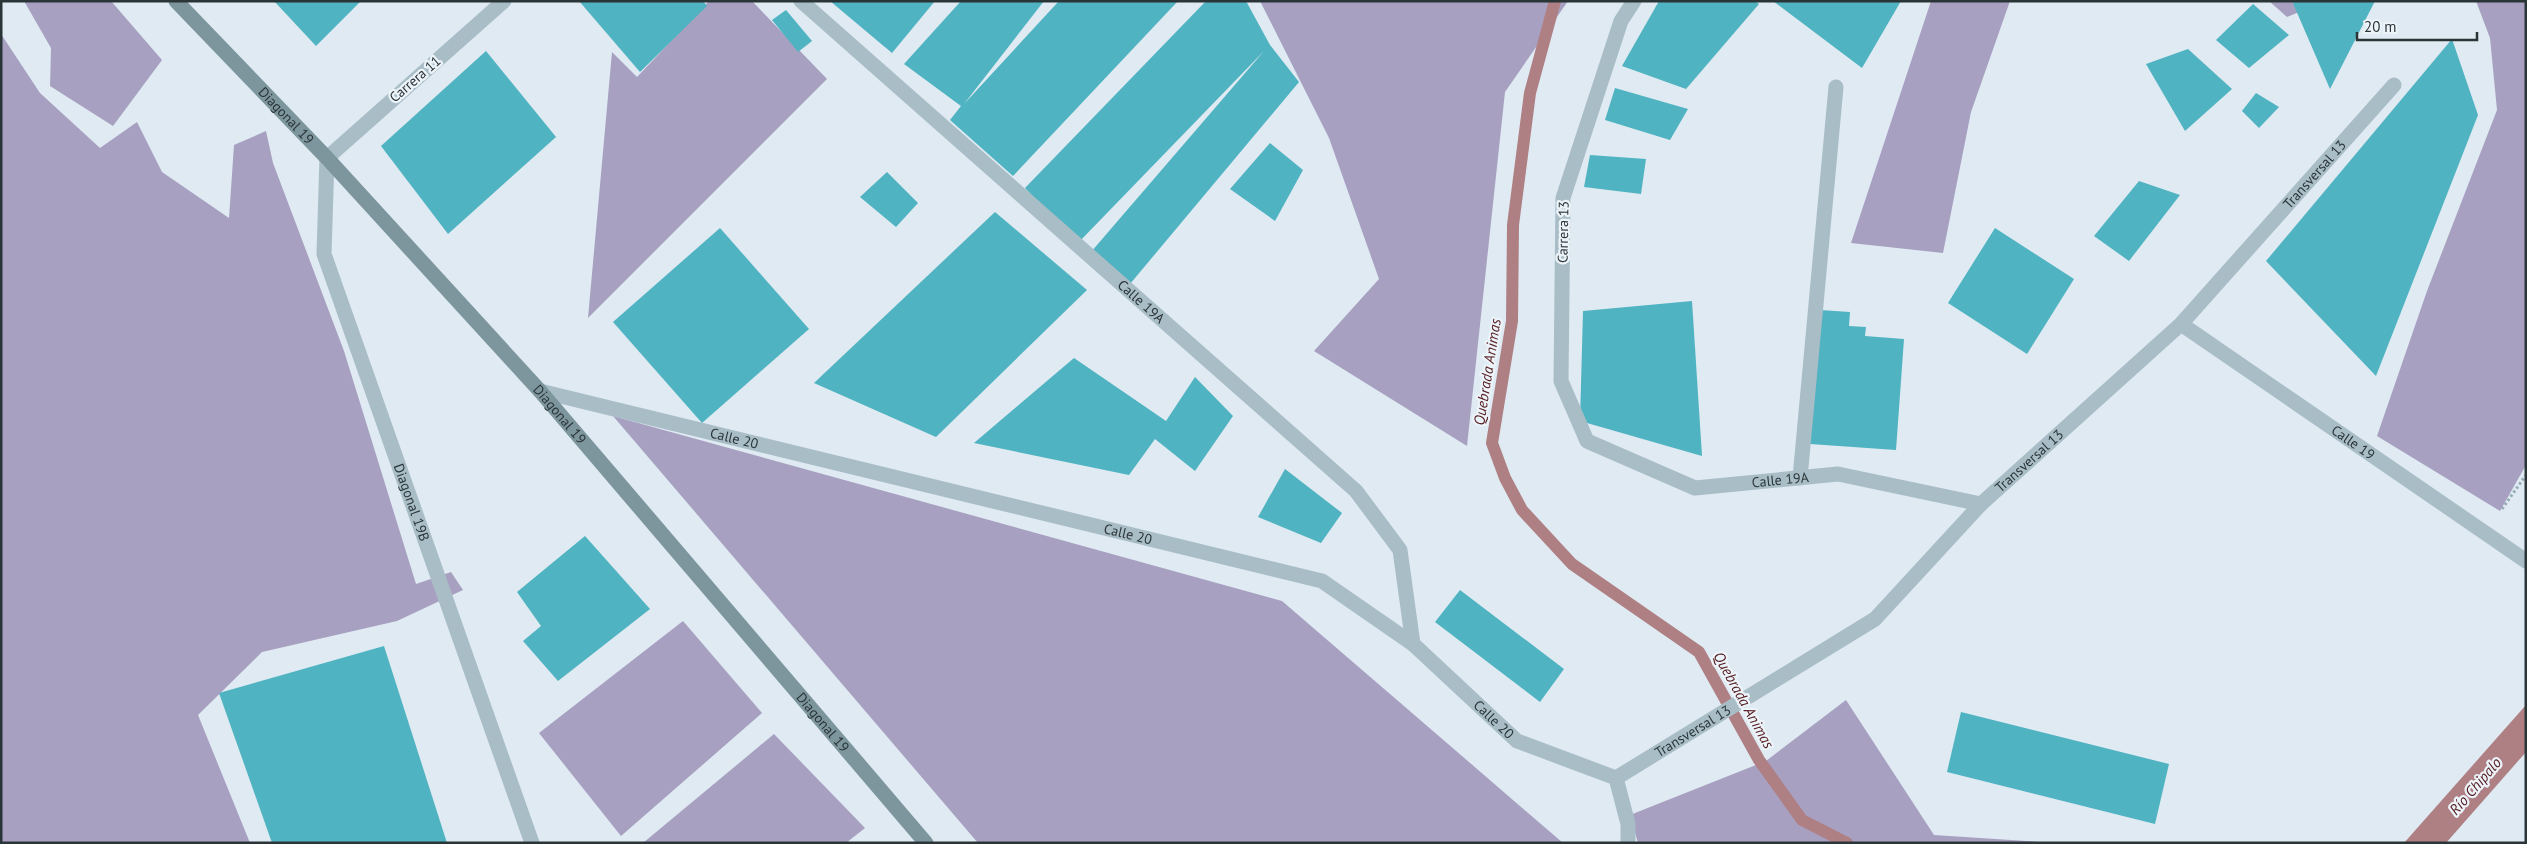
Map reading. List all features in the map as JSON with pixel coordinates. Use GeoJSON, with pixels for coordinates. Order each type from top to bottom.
{"type":"FeatureCollection","features":[{"type":"Feature","properties":{"kind":"street","name":"Diagonal 19"},"geometry":{"type":"LineString","coordinates":[[176,1],[327,158],[540,391],[926,843]]}},
{"type":"Feature","properties":{"kind":"street","name":"Carrera 11"},"geometry":{"type":"LineString","coordinates":[[327,158],[504,1]]}},
{"type":"Feature","properties":{"kind":"street","name":"Calle 19A"},"geometry":{"type":"LineString","coordinates":[[801,1],[1356,491],[1400,550],[1413,644]]}},
{"type":"Feature","properties":{"kind":"street","name":"Carrera 13"},"geometry":{"type":"LineString","coordinates":[[1587,441],[1561,381],[1562,198],[1621,21],[1634,1]]}},
{"type":"Feature","properties":{"kind":"street","name":"Transversal 13"},"geometry":{"type":"LineString","coordinates":[[1616,778],[1875,619],[1980,504],[2181,324],[2394,85]]}},
{"type":"Feature","properties":{"kind":"street"},"geometry":{"type":"LineString","coordinates":[[1800,478],[1836,87]]}},
{"type":"Feature","properties":{"kind":"street","name":"Diagonal 19B"},"geometry":{"type":"LineString","coordinates":[[327,158],[324,254],[532,843]]}},
{"type":"Feature","properties":{"kind":"street","name":"Calle 19"},"geometry":{"type":"LineString","coordinates":[[2181,324],[2484,534],[2526,561]]}},
{"type":"Feature","properties":{"kind":"street","name":"Calle 20"},"geometry":{"type":"LineString","coordinates":[[540,391],[1322,581],[1413,644],[1517,741],[1616,778]]}},
{"type":"Feature","properties":{"kind":"street","name":"Calle 19A"},"geometry":{"type":"LineString","coordinates":[[1587,441],[1695,488],[1838,474],[1980,504]]}},
{"type":"Feature","properties":{"kind":"street"},"geometry":{"type":"LineString","coordinates":[[1616,778],[1628,824],[1628,843]]}},
{"type":"Feature","properties":{"kind":"path"},"geometry":{"type":"LineString","coordinates":[[2484,534],[2526,475]]}},
{"type":"Feature","properties":{"kind":"shaded area"},"geometry":{"type":"Polygon","coordinates":[[[24,1],[111,1],[162,60],[113,126],[50,86],[51,48],[24,1]]]}},
{"type":"Feature","properties":{"kind":"shaded area"},"geometry":{"type":"Polygon","coordinates":[[[709,1],[752,1],[827,79],[588,318],[612,52],[637,77],[709,1]]]}},
{"type":"Feature","properties":{"kind":"shaded area"},"geometry":{"type":"Polygon","coordinates":[[[1260,1],[1568,1],[1505,92],[1467,446],[1314,351],[1379,279],[1329,138],[1260,1]]]}},
{"type":"Feature","properties":{"kind":"shaded area"},"geometry":{"type":"Polygon","coordinates":[[[1931,1],[2010,1],[1971,112],[1943,253],[1851,243],[1931,1]]]}},
{"type":"Feature","properties":{"kind":"shaded area"},"geometry":{"type":"Polygon","coordinates":[[[2269,1],[2326,1],[2287,17],[2269,1]]]}},
{"type":"Feature","properties":{"kind":"shaded area"},"geometry":{"type":"Polygon","coordinates":[[[2476,1],[2526,1],[2526,465],[2500,511],[2377,436],[2427,291],[2497,110],[2490,38],[2476,1]]]}},
{"type":"Feature","properties":{"kind":"shaded area"},"geometry":{"type":"Polygon","coordinates":[[[1,34],[40,93],[100,148],[137,122],[162,172],[229,218],[234,145],[266,131],[273,163],[344,351],[416,584],[451,572],[463,590],[397,621],[262,652],[198,715],[250,843],[1,843],[1,34]]]}},
{"type":"Feature","properties":{"kind":"shaded area"},"geometry":{"type":"Polygon","coordinates":[[[613,416],[1282,601],[1563,843],[978,843],[613,416]]]}},
{"type":"Feature","properties":{"kind":"shaded area"},"geometry":{"type":"Polygon","coordinates":[[[683,621],[762,713],[621,836],[539,733],[683,621]]]}},
{"type":"Feature","properties":{"kind":"shaded area"},"geometry":{"type":"Polygon","coordinates":[[[1846,700],[1934,835],[2056,843],[1638,843],[1630,815],[1766,761],[1846,700]]]}},
{"type":"Feature","properties":{"kind":"shaded area"},"geometry":{"type":"Polygon","coordinates":[[[774,734],[865,828],[846,843],[643,843],[774,734]]]}},
{"type":"Feature","properties":{"kind":"water","name":"Río Chipalo"},"geometry":{"type":"Polygon","coordinates":[[[2526,705],[2526,752],[2446,843],[2404,843],[2526,705]]]}},
{"type":"Feature","properties":{"kind":"building"},"geometry":{"type":"Polygon","coordinates":[[[274,1],[361,1],[316,46],[274,1]]]}},
{"type":"Feature","properties":{"kind":"building"},"geometry":{"type":"Polygon","coordinates":[[[579,1],[703,1],[707,6],[640,72],[579,1]]]}},
{"type":"Feature","properties":{"kind":"building"},"geometry":{"type":"Polygon","coordinates":[[[830,1],[935,1],[892,53],[830,1]]]}},
{"type":"Feature","properties":{"kind":"building"},"geometry":{"type":"Polygon","coordinates":[[[961,1],[1044,1],[964,104],[1059,1],[1178,1],[1013,176],[950,120],[961,106],[904,64],[961,1]]]}},
{"type":"Feature","properties":{"kind":"building"},"geometry":{"type":"Polygon","coordinates":[[[1206,1],[1246,1],[1270,45],[1299,82],[1130,284],[1091,252],[1264,51],[1077,244],[1025,188],[1206,1]]]}},
{"type":"Feature","properties":{"kind":"building"},"geometry":{"type":"Polygon","coordinates":[[[1659,1],[1755,1],[1759,4],[1686,89],[1622,66],[1659,1]]]}},
{"type":"Feature","properties":{"kind":"building"},"geometry":{"type":"Polygon","coordinates":[[[1773,1],[1901,1],[1862,68],[1773,1]]]}},
{"type":"Feature","properties":{"kind":"building"},"geometry":{"type":"Polygon","coordinates":[[[2292,1],[2375,1],[2330,89],[2292,1]]]}},
{"type":"Feature","properties":{"kind":"building"},"geometry":{"type":"Polygon","coordinates":[[[2253,4],[2289,35],[2249,68],[2216,40],[2253,4]]]}},
{"type":"Feature","properties":{"kind":"building"},"geometry":{"type":"Polygon","coordinates":[[[786,10],[812,41],[798,52],[772,20],[786,10]]]}},
{"type":"Feature","properties":{"kind":"building"},"geometry":{"type":"Polygon","coordinates":[[[2452,39],[2478,115],[2376,376],[2266,261],[2452,39]]]}},
{"type":"Feature","properties":{"kind":"building"},"geometry":{"type":"Polygon","coordinates":[[[2188,49],[2232,89],[2185,131],[2146,64],[2188,49]]]}},
{"type":"Feature","properties":{"kind":"building"},"geometry":{"type":"Polygon","coordinates":[[[486,51],[556,137],[448,234],[381,146],[486,51]]]}},
{"type":"Feature","properties":{"kind":"building"},"geometry":{"type":"Polygon","coordinates":[[[1615,88],[1688,109],[1670,140],[1605,120],[1615,88]]]}},
{"type":"Feature","properties":{"kind":"building"},"geometry":{"type":"Polygon","coordinates":[[[2256,93],[2279,107],[2259,128],[2242,111],[2256,93]]]}},
{"type":"Feature","properties":{"kind":"building"},"geometry":{"type":"Polygon","coordinates":[[[1270,143],[1303,170],[1275,221],[1230,189],[1270,143]]]}},
{"type":"Feature","properties":{"kind":"building"},"geometry":{"type":"Polygon","coordinates":[[[1590,155],[1646,159],[1641,194],[1584,187],[1590,155]]]}},
{"type":"Feature","properties":{"kind":"building"},"geometry":{"type":"Polygon","coordinates":[[[887,172],[918,203],[896,227],[860,197],[887,172]]]}},
{"type":"Feature","properties":{"kind":"building"},"geometry":{"type":"Polygon","coordinates":[[[2139,181],[2180,195],[2129,261],[2094,236],[2139,181]]]}},
{"type":"Feature","properties":{"kind":"building"},"geometry":{"type":"Polygon","coordinates":[[[995,212],[1087,290],[936,437],[814,383],[995,212]]]}},
{"type":"Feature","properties":{"kind":"building"},"geometry":{"type":"Polygon","coordinates":[[[720,228],[809,329],[702,423],[613,322],[720,228]]]}},
{"type":"Feature","properties":{"kind":"building"},"geometry":{"type":"Polygon","coordinates":[[[1995,228],[2074,279],[2027,354],[1948,303],[1995,228]]]}},
{"type":"Feature","properties":{"kind":"building"},"geometry":{"type":"Polygon","coordinates":[[[1692,301],[1702,456],[1580,421],[1583,311],[1692,301]]]}},
{"type":"Feature","properties":{"kind":"building"},"geometry":{"type":"Polygon","coordinates":[[[1820,310],[1850,312],[1849,326],[1866,327],[1865,336],[1904,339],[1896,450],[1810,444],[1820,310]]]}},
{"type":"Feature","properties":{"kind":"building"},"geometry":{"type":"Polygon","coordinates":[[[1074,358],[1166,421],[1195,377],[1233,416],[1195,471],[1155,439],[1129,475],[974,443],[1074,358]]]}},
{"type":"Feature","properties":{"kind":"building"},"geometry":{"type":"Polygon","coordinates":[[[1285,469],[1342,513],[1321,543],[1258,517],[1285,469]]]}},
{"type":"Feature","properties":{"kind":"building"},"geometry":{"type":"Polygon","coordinates":[[[585,536],[650,609],[558,681],[523,641],[541,626],[517,592],[585,536]]]}},
{"type":"Feature","properties":{"kind":"building"},"geometry":{"type":"Polygon","coordinates":[[[1460,590],[1564,669],[1540,702],[1435,622],[1460,590]]]}},
{"type":"Feature","properties":{"kind":"building"},"geometry":{"type":"Polygon","coordinates":[[[384,646],[447,843],[272,843],[219,693],[384,646]]]}},
{"type":"Feature","properties":{"kind":"building"},"geometry":{"type":"Polygon","coordinates":[[[1961,712],[2169,764],[2155,824],[1947,772],[1961,712]]]}},
{"type":"Feature","properties":{"kind":"waterway","name":"Quebrada Animas"},"geometry":{"type":"LineString","coordinates":[[1555,1],[1530,93],[1513,225],[1512,321],[1492,443],[1505,478],[1522,510],[1572,564],[1699,652],[1759,760],[1802,820],[1847,843]]}}]}
